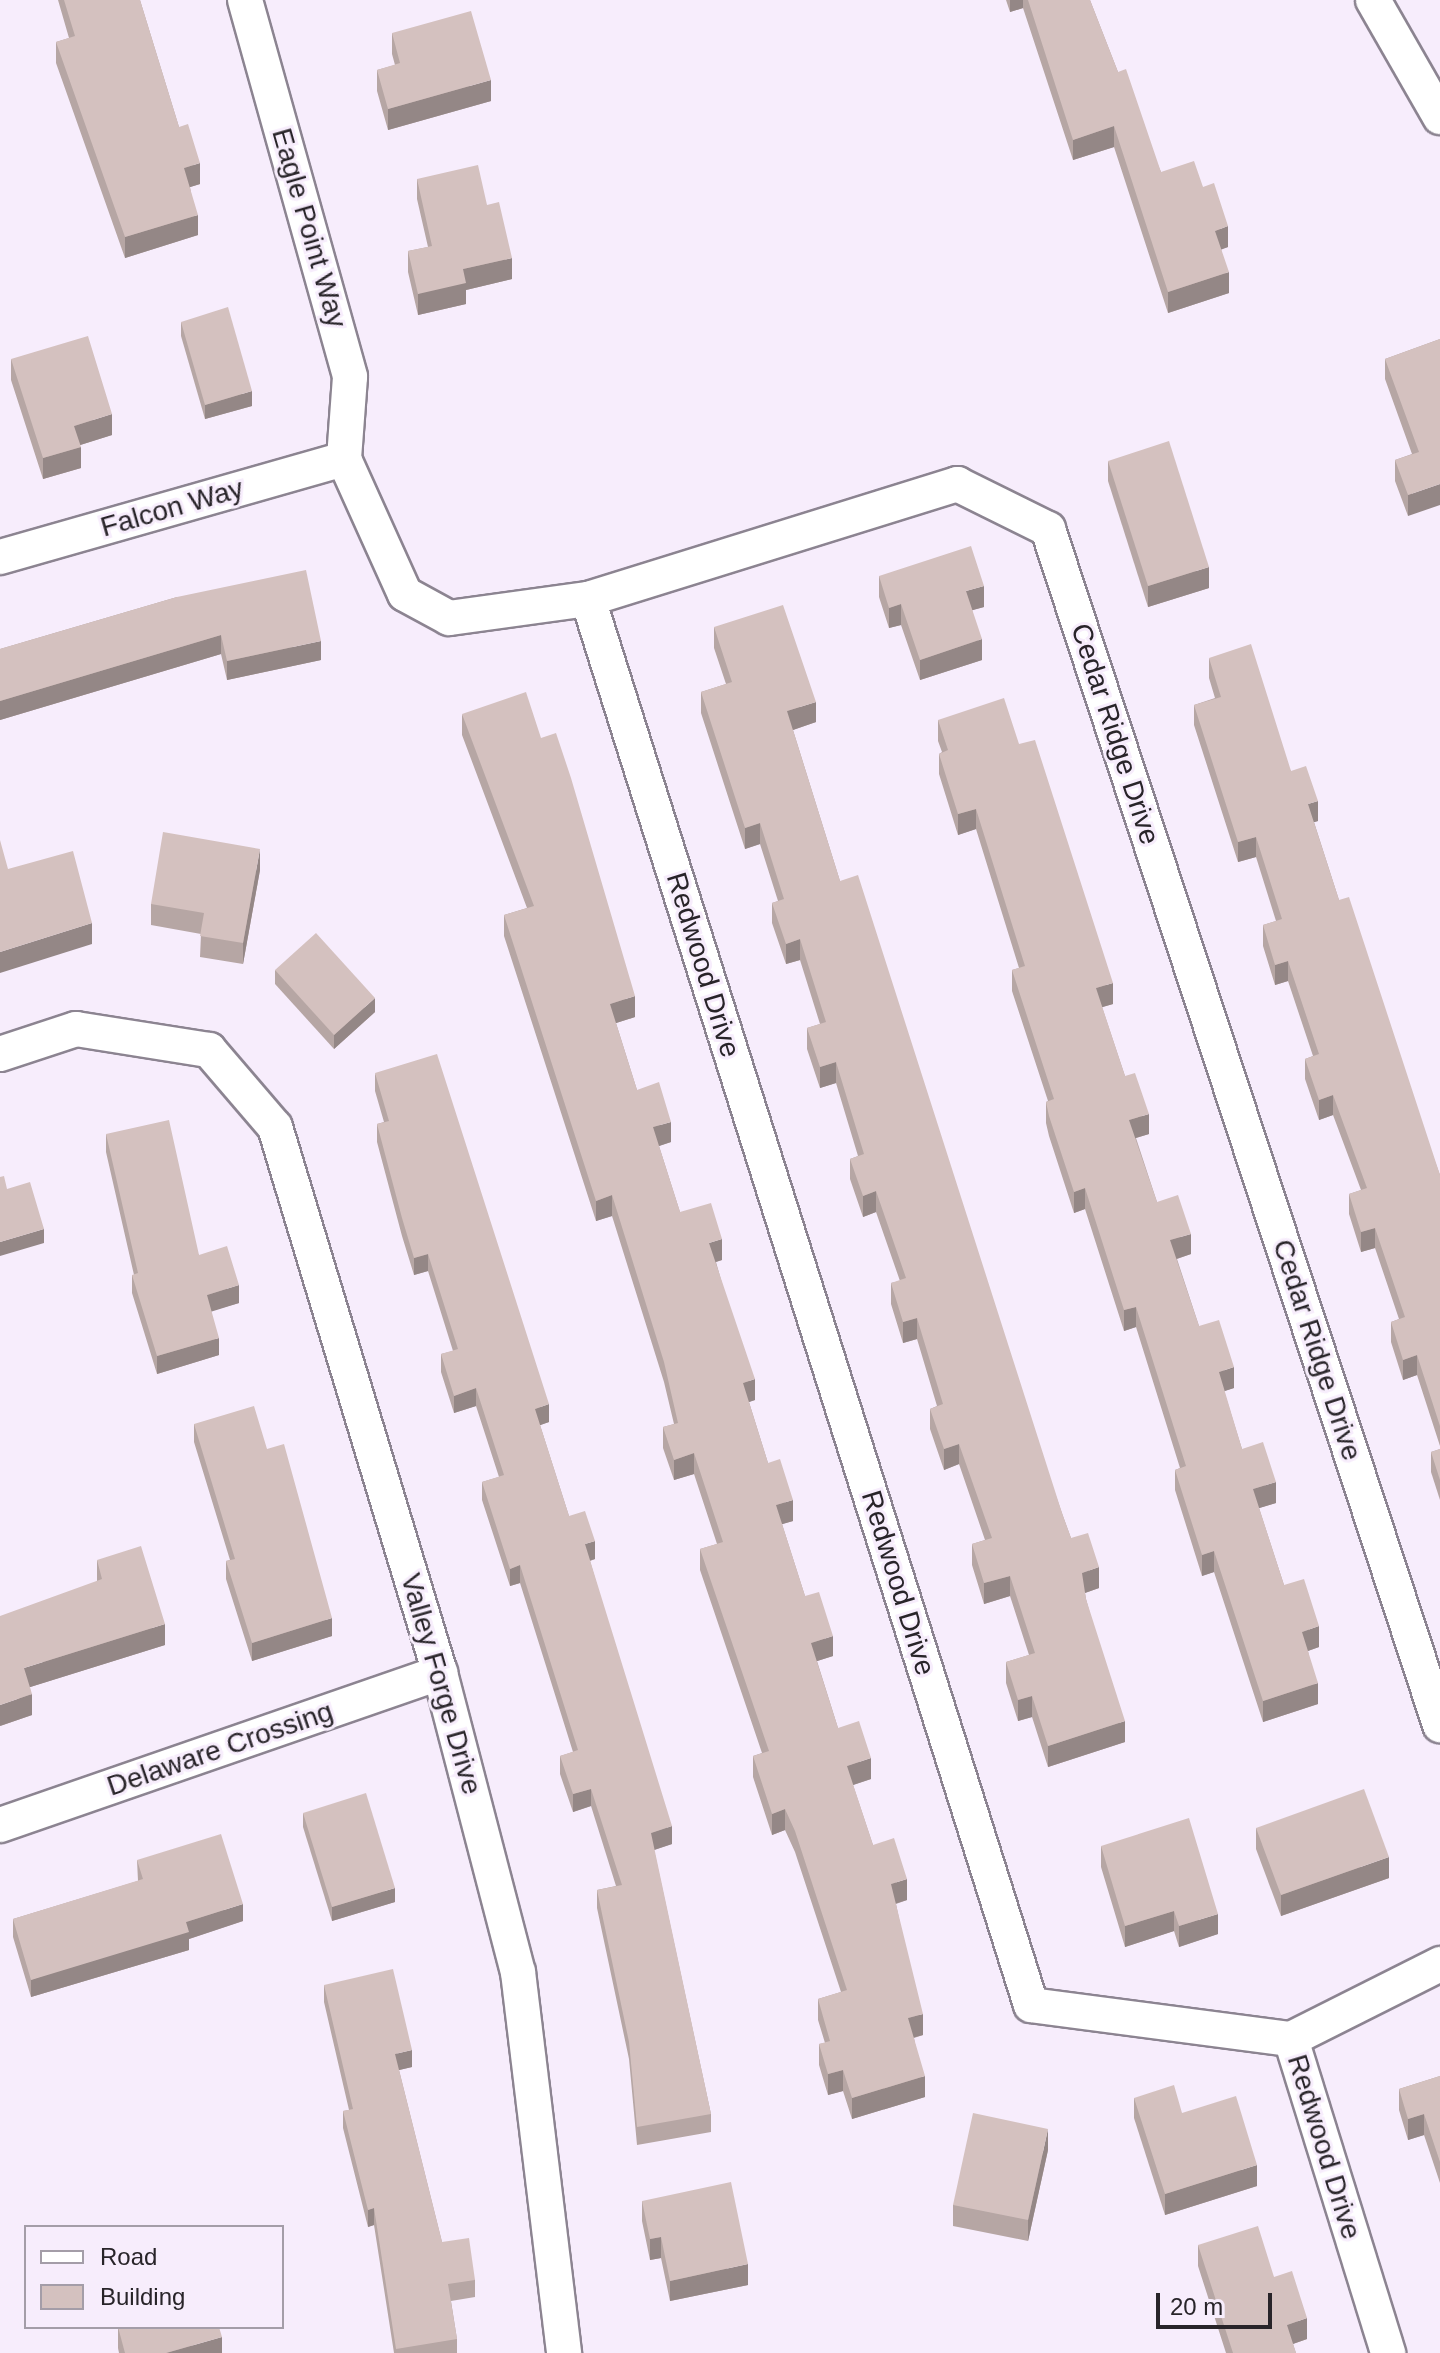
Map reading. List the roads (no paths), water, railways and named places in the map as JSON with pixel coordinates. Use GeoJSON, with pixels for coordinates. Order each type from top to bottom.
{"type":"FeatureCollection","features":[{"type":"Feature","properties":{"kind":"street","name":"Eagle Point Way"},"geometry":{"type":"LineString","coordinates":[[245,0],[350,377],[344,459]]}},
{"type":"Feature","properties":{"kind":"street"},"geometry":{"type":"LineString","coordinates":[[1373,0],[1440,117]]}},
{"type":"Feature","properties":{"kind":"street","name":"Falcon Way"},"geometry":{"type":"LineString","coordinates":[[0,557],[344,459]]}},
{"type":"Feature","properties":{"kind":"street","name":"Cedar Ridge Drive"},"geometry":{"type":"LineString","coordinates":[[344,459],[405,594],[449,618],[588,599],[957,484],[1048,529],[1440,1725]]}},
{"type":"Feature","properties":{"kind":"street","name":"Redwood Drive"},"geometry":{"type":"LineString","coordinates":[[588,599],[1031,2005],[1291,2039],[1388,2353]]}},
{"type":"Feature","properties":{"kind":"street","name":"Valley Forge Drive"},"geometry":{"type":"LineString","coordinates":[[0,1054],[76,1029],[209,1050],[275,1127],[440,1673],[518,1972],[564,2353]]}},
{"type":"Feature","properties":{"kind":"street","name":"Delaware Crossing"},"geometry":{"type":"LineString","coordinates":[[0,1825],[440,1673]]}},
{"type":"Feature","properties":{"kind":"street"},"geometry":{"type":"LineString","coordinates":[[1291,2039],[1440,1964]]}}]}
